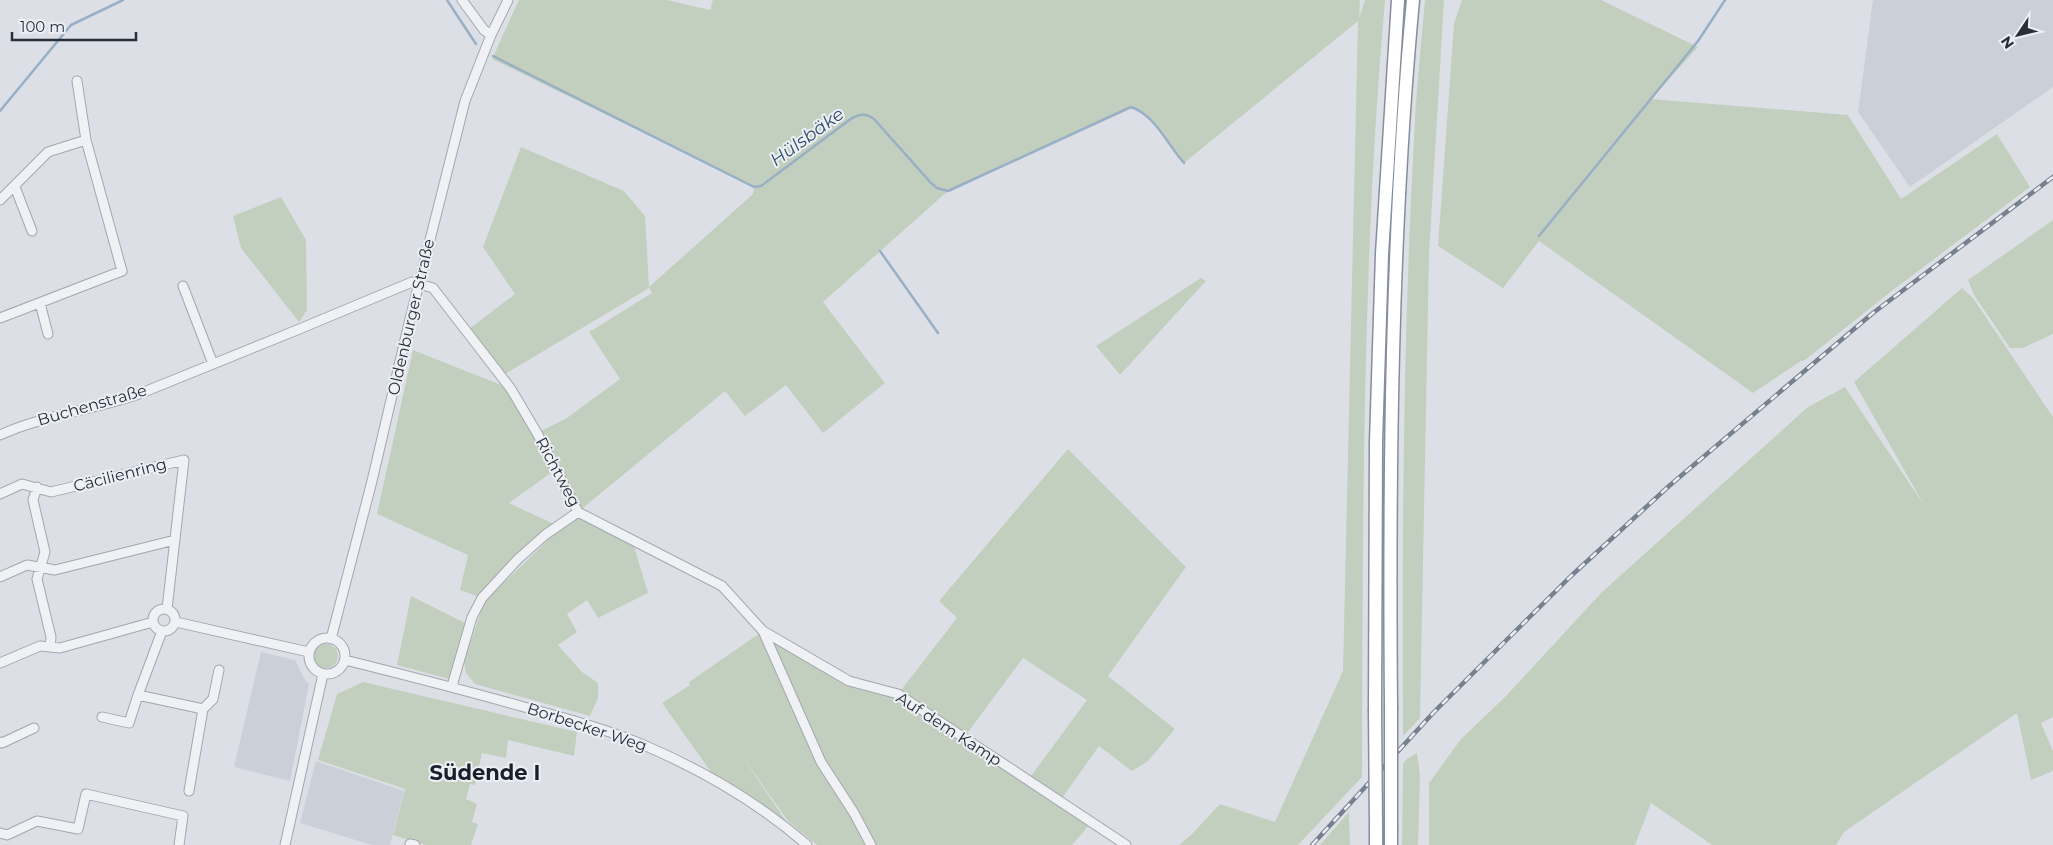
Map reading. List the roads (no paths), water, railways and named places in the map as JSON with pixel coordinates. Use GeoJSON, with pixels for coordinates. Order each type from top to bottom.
{"type":"FeatureCollection","features":[{"type":"Feature","properties":{"kind":"highway"},"geometry":{"type":"LineString","coordinates":[[1376,845],[1376,442],[1382,254],[1398,0]]}},
{"type":"Feature","properties":{"kind":"highway"},"geometry":{"type":"LineString","coordinates":[[1391,845],[1391,441],[1402,141],[1413,0]]}},
{"type":"Feature","properties":{"kind":"street"},"geometry":{"type":"LineString","coordinates":[[462,0],[484,30],[491,35]]}},
{"type":"Feature","properties":{"kind":"street","name":"Oldenburger Straße"},"geometry":{"type":"LineString","coordinates":[[331,639],[465,101],[491,35],[508,0]]}},
{"type":"Feature","properties":{"kind":"street"},"geometry":{"type":"LineString","coordinates":[[0,318],[122,271],[86,140],[77,81]]}},
{"type":"Feature","properties":{"kind":"street"},"geometry":{"type":"LineString","coordinates":[[0,200],[48,152],[86,140]]}},
{"type":"Feature","properties":{"kind":"street"},"geometry":{"type":"LineString","coordinates":[[15,186],[32,231]]}},
{"type":"Feature","properties":{"kind":"street","name":"Buchenstraße"},"geometry":{"type":"LineString","coordinates":[[0,435],[27,423],[114,402],[212,364],[394,288],[412,282],[419,283]]}},
{"type":"Feature","properties":{"kind":"street","name":"Richtweg"},"geometry":{"type":"LineString","coordinates":[[419,283],[433,288],[511,389],[537,433],[578,512],[722,586],[763,631]]}},
{"type":"Feature","properties":{"kind":"street"},"geometry":{"type":"LineString","coordinates":[[183,286],[212,364]]}},
{"type":"Feature","properties":{"kind":"street"},"geometry":{"type":"LineString","coordinates":[[40,303],[48,334]]}},
{"type":"Feature","properties":{"kind":"street","name":"Cäcilienring"},"geometry":{"type":"LineString","coordinates":[[0,494],[22,484],[51,492],[184,460],[167,609]]}},
{"type":"Feature","properties":{"kind":"street"},"geometry":{"type":"LineString","coordinates":[[37,487],[33,500],[46,552],[37,578],[51,637],[50,647]]}},
{"type":"Feature","properties":{"kind":"street"},"geometry":{"type":"LineString","coordinates":[[452,686],[472,618],[482,598],[516,561],[545,535],[578,512]]}},
{"type":"Feature","properties":{"kind":"street"},"geometry":{"type":"LineString","coordinates":[[0,577],[27,565],[41,566],[54,570],[175,540]]}},
{"type":"Feature","properties":{"kind":"street"},"geometry":{"type":"LineString","coordinates":[[167,609],[174,614],[176,622],[171,630],[162,631],[156,628],[153,622],[156,612],[167,609]]}},
{"type":"Feature","properties":{"kind":"street"},"geometry":{"type":"LineString","coordinates":[[0,663],[40,646],[60,648],[153,622]]}},
{"type":"Feature","properties":{"kind":"street"},"geometry":{"type":"LineString","coordinates":[[176,622],[309,652]]}},
{"type":"Feature","properties":{"kind":"street"},"geometry":{"type":"LineString","coordinates":[[102,717],[129,723],[162,631]]}},
{"type":"Feature","properties":{"kind":"street"},"geometry":{"type":"LineString","coordinates":[[763,631],[821,762],[854,813],[871,845]]}},
{"type":"Feature","properties":{"kind":"street","name":"Auf dem Kamp"},"geometry":{"type":"LineString","coordinates":[[763,631],[849,681],[898,694],[1126,845]]}},
{"type":"Feature","properties":{"kind":"street"},"geometry":{"type":"LineString","coordinates":[[323,638],[331,639],[340,643],[345,660],[334,673],[322,674],[312,667],[309,652],[312,645],[317,641],[323,638]]}},
{"type":"Feature","properties":{"kind":"street","name":"Borbecker Weg"},"geometry":{"type":"LineString","coordinates":[[345,660],[452,686],[587,724],[646,746],[707,776],[733,792],[807,845]]}},
{"type":"Feature","properties":{"kind":"street"},"geometry":{"type":"LineString","coordinates":[[189,791],[203,709],[213,699],[219,670]]}},
{"type":"Feature","properties":{"kind":"street"},"geometry":{"type":"LineString","coordinates":[[285,845],[322,674]]}},
{"type":"Feature","properties":{"kind":"street"},"geometry":{"type":"LineString","coordinates":[[138,696],[203,709]]}},
{"type":"Feature","properties":{"kind":"street"},"geometry":{"type":"LineString","coordinates":[[0,742],[2,744],[34,728]]}},
{"type":"Feature","properties":{"kind":"street"},"geometry":{"type":"LineString","coordinates":[[0,833],[7,835],[37,821],[78,829],[86,794],[183,816],[178,845]]}},
{"type":"Feature","properties":{"kind":"waterway","name":"Hülsbäke"},"geometry":{"type":"LineString","coordinates":[[0,111],[71,25],[123,0]]}},
{"type":"Feature","properties":{"kind":"waterway","name":"Hülsbäke"},"geometry":{"type":"LineString","coordinates":[[447,0],[476,44]]}},
{"type":"Feature","properties":{"kind":"waterway"},"geometry":{"type":"LineString","coordinates":[[1539,236],[1698,41],[1725,0]]}},
{"type":"Feature","properties":{"kind":"waterway","name":"Hülsbäke"},"geometry":{"type":"LineString","coordinates":[[493,56],[754,187],[761,186],[852,118],[863,115],[874,119],[931,183],[937,188],[948,191],[1131,107],[1147,116],[1154,123],[1184,163]]}},
{"type":"Feature","properties":{"kind":"waterway"},"geometry":{"type":"LineString","coordinates":[[880,251],[938,333]]}},
{"type":"Feature","properties":{"kind":"railway"},"geometry":{"type":"LineString","coordinates":[[1312,845],[1434,712],[1571,576],[1669,486],[1873,313],[2053,177]]}},
{"type":"Feature","properties":{"kind":"district","name":"Südende I"},"geometry":{"type":"Point","coordinates":[485,772]}}]}
